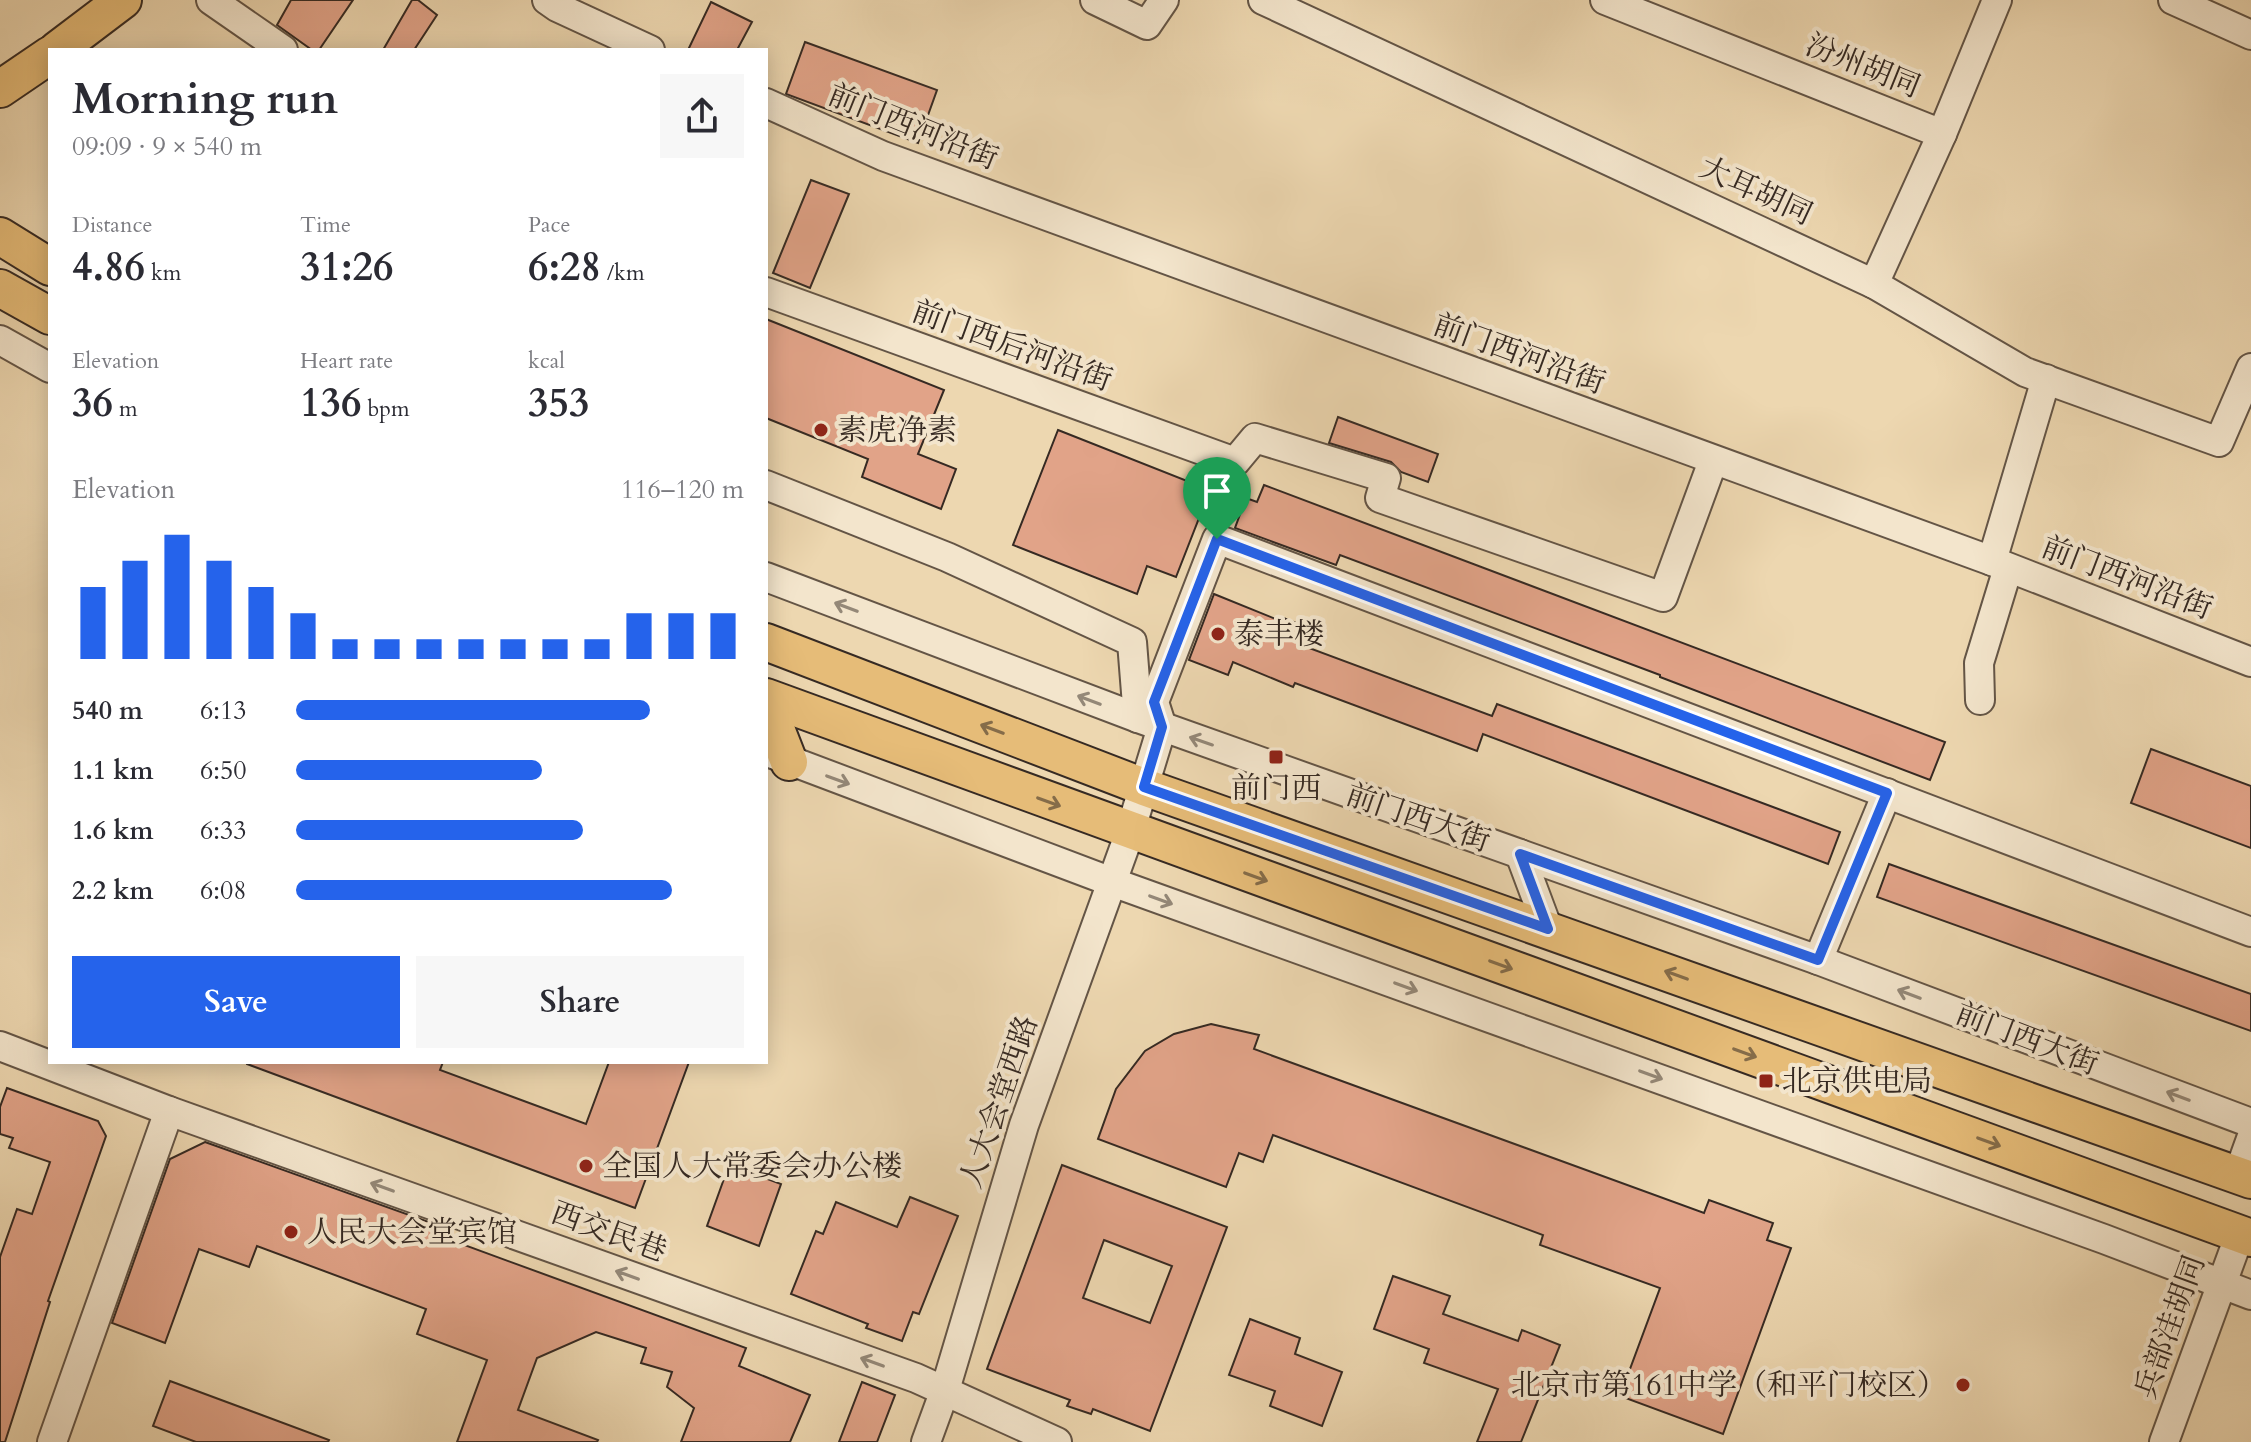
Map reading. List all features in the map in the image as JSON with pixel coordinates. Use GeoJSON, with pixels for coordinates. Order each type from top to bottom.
{"type":"FeatureCollection","features":[{"type":"Feature","properties":{"kind":"main road"},"geometry":{"type":"LineString","coordinates":[[60,48],[123,0]]}},
{"type":"Feature","properties":{"kind":"main road"},"geometry":{"type":"LineString","coordinates":[[0,89],[48,56]]}},
{"type":"Feature","properties":{"kind":"main road"},"geometry":{"type":"LineString","coordinates":[[0,236],[48,266]]}},
{"type":"Feature","properties":{"kind":"main road"},"geometry":{"type":"LineString","coordinates":[[0,288],[48,315]]}},
{"type":"Feature","properties":{"kind":"main road","name":"前门西大街"},"geometry":{"type":"LineString","coordinates":[[768,643],[1144,787],[2244,1177]]}},
{"type":"Feature","properties":{"kind":"main road"},"geometry":{"type":"LineString","coordinates":[[768,701],[1770,1061],[2246,1236]]}},
{"type":"Feature","properties":{"kind":"main road"},"geometry":{"type":"LineString","coordinates":[[768,710],[777,757]]}},
{"type":"Feature","properties":{"kind":"street"},"geometry":{"type":"LineString","coordinates":[[211,0],[280,48]]}},
{"type":"Feature","properties":{"kind":"street"},"geometry":{"type":"LineString","coordinates":[[547,0],[646,48]]}},
{"type":"Feature","properties":{"kind":"street"},"geometry":{"type":"LineString","coordinates":[[1095,0],[1147,25],[1164,0]]}},
{"type":"Feature","properties":{"kind":"street","name":"大耳胡同"},"geometry":{"type":"LineString","coordinates":[[1263,0],[1874,284],[2025,372],[2219,442],[2251,371]]}},
{"type":"Feature","properties":{"kind":"street","name":"汾州胡同"},"geometry":{"type":"LineString","coordinates":[[1605,0],[1942,134],[1874,284]]}},
{"type":"Feature","properties":{"kind":"street"},"geometry":{"type":"LineString","coordinates":[[1942,134],[1997,0]]}},
{"type":"Feature","properties":{"kind":"street"},"geometry":{"type":"LineString","coordinates":[[2173,0],[2251,35]]}},
{"type":"Feature","properties":{"kind":"street","name":"前门西河沿街"},"geometry":{"type":"LineString","coordinates":[[768,104],[883,156],[2000,564],[2251,662]]}},
{"type":"Feature","properties":{"kind":"street","name":"前门西后河沿街"},"geometry":{"type":"LineString","coordinates":[[768,293],[1235,462],[1255,438],[1386,478],[1380,498],[1663,597],[1713,461]]}},
{"type":"Feature","properties":{"kind":"street"},"geometry":{"type":"LineString","coordinates":[[0,340],[48,367]]}},
{"type":"Feature","properties":{"kind":"street"},"geometry":{"type":"LineString","coordinates":[[1980,700],[1979,663],[2046,379]]}},
{"type":"Feature","properties":{"kind":"street"},"geometry":{"type":"LineString","coordinates":[[768,486],[947,557],[1132,642],[1150,723]]}},
{"type":"Feature","properties":{"kind":"street"},"geometry":{"type":"LineString","coordinates":[[1150,723],[1154,702],[1217,539],[2251,932]]}},
{"type":"Feature","properties":{"kind":"street","name":"前门西大街"},"geometry":{"type":"LineString","coordinates":[[768,578],[1150,723],[1818,960],[2251,1123]]}},
{"type":"Feature","properties":{"kind":"street","name":"人大会堂西路"},"geometry":{"type":"LineString","coordinates":[[926,1442],[945,1390],[1024,1125],[1130,832],[1144,787],[1150,723]]}},
{"type":"Feature","properties":{"kind":"street"},"geometry":{"type":"LineString","coordinates":[[777,757],[1112,882],[1722,1100],[2251,1295]]}},
{"type":"Feature","properties":{"kind":"street"},"geometry":{"type":"LineString","coordinates":[[1818,960],[1887,793]]}},
{"type":"Feature","properties":{"kind":"street"},"geometry":{"type":"LineString","coordinates":[[1520,854],[1548,929]]}},
{"type":"Feature","properties":{"kind":"street","name":"西交民巷"},"geometry":{"type":"LineString","coordinates":[[0,1046],[169,1111],[945,1390],[1057,1442]]}},
{"type":"Feature","properties":{"kind":"street"},"geometry":{"type":"LineString","coordinates":[[52,1442],[169,1111]]}},
{"type":"Feature","properties":{"kind":"street"},"geometry":{"type":"LineString","coordinates":[[2244,1177],[2251,1139]]}},
{"type":"Feature","properties":{"kind":"street","name":"兵部洼胡同"},"geometry":{"type":"LineString","coordinates":[[2164,1442],[2221,1284],[2246,1236]]}},
{"type":"Feature","properties":{"kind":"building"},"geometry":{"type":"Polygon","coordinates":[[[291,0],[353,0],[320,48],[309,48],[277,25],[291,0]]]}},
{"type":"Feature","properties":{"kind":"building"},"geometry":{"type":"Polygon","coordinates":[[[412,0],[418,0],[437,15],[415,48],[384,48],[412,0]]]}},
{"type":"Feature","properties":{"kind":"building"},"geometry":{"type":"Polygon","coordinates":[[[711,2],[752,22],[738,48],[689,48],[711,2]]]}},
{"type":"Feature","properties":{"kind":"building"},"geometry":{"type":"Polygon","coordinates":[[[805,42],[937,90],[918,143],[786,94],[805,42]]]}},
{"type":"Feature","properties":{"kind":"building"},"geometry":{"type":"Polygon","coordinates":[[[811,180],[849,194],[810,288],[773,273],[811,180]]]}},
{"type":"Feature","properties":{"kind":"building"},"geometry":{"type":"Polygon","coordinates":[[[768,320],[944,390],[918,454],[956,469],[941,509],[862,477],[868,459],[768,419],[768,320]]]}},
{"type":"Feature","properties":{"kind":"building"},"geometry":{"type":"Polygon","coordinates":[[[1338,417],[1438,454],[1428,482],[1401,472],[1391,462],[1329,443],[1338,417]]]}},
{"type":"Feature","properties":{"kind":"building"},"geometry":{"type":"Polygon","coordinates":[[[1058,430],[1210,490],[1176,577],[1147,566],[1137,594],[1013,545],[1058,430]]]}},
{"type":"Feature","properties":{"kind":"building"},"geometry":{"type":"Polygon","coordinates":[[[1264,485],[1945,742],[1930,780],[1340,555],[1336,565],[1235,528],[1246,498],[1257,502],[1264,485]]]}},
{"type":"Feature","properties":{"kind":"building"},"geometry":{"type":"Polygon","coordinates":[[[1214,594],[1283,622],[1284,618],[1316,631],[1309,648],[1492,716],[1497,704],[1840,832],[1828,864],[1483,734],[1477,751],[1295,683],[1293,687],[1233,662],[1228,675],[1189,660],[1214,594]]]}},
{"type":"Feature","properties":{"kind":"building"},"geometry":{"type":"Polygon","coordinates":[[[2151,749],[2251,786],[2251,848],[2131,803],[2151,749]]]}},
{"type":"Feature","properties":{"kind":"building"},"geometry":{"type":"Polygon","coordinates":[[[1889,864],[2251,994],[2251,1031],[1877,897],[1889,864]]]}},
{"type":"Feature","properties":{"kind":"building"},"geometry":{"type":"Polygon","coordinates":[[[1211,1024],[1259,1035],[1254,1049],[1704,1213],[1709,1200],[1773,1223],[1767,1240],[1791,1248],[1723,1434],[1620,1396],[1660,1288],[1540,1245],[1543,1235],[1273,1135],[1263,1162],[1239,1153],[1226,1187],[1098,1139],[1116,1089],[1145,1051],[1174,1034],[1211,1024]]]}},
{"type":"Feature","properties":{"kind":"building","name":"全国人大常委会办公楼"},"geometry":{"type":"Polygon","coordinates":[[[247,1064],[442,1064],[440,1070],[586,1124],[608,1064],[688,1064],[635,1208],[247,1064]]]}},
{"type":"Feature","properties":{"kind":"building"},"geometry":{"type":"Polygon","coordinates":[[[7,1088],[98,1121],[106,1136],[48,1301],[5,1442],[0,1442],[0,1257],[17,1209],[32,1214],[50,1162],[9,1148],[13,1138],[0,1134],[0,1107],[7,1088]]]}},
{"type":"Feature","properties":{"kind":"building"},"geometry":{"type":"Polygon","coordinates":[[[205,1142],[440,1226],[437,1235],[746,1348],[739,1366],[810,1395],[790,1442],[681,1442],[694,1408],[667,1387],[672,1372],[641,1363],[646,1348],[596,1332],[537,1358],[518,1410],[597,1442],[457,1442],[487,1360],[417,1334],[426,1309],[257,1246],[249,1267],[199,1249],[165,1343],[112,1323],[170,1159],[205,1142]]]}},
{"type":"Feature","properties":{"kind":"building"},"geometry":{"type":"Polygon","coordinates":[[[729,1165],[781,1184],[759,1246],[707,1226],[729,1165]]]}},
{"type":"Feature","properties":{"kind":"building"},"geometry":{"type":"Polygon","coordinates":[[[1062,1165],[1227,1227],[1150,1431],[1093,1409],[1091,1414],[1067,1406],[1070,1400],[987,1369],[1062,1165]],[[1104,1240],[1083,1298],[1150,1323],[1172,1266],[1104,1240]]]}},
{"type":"Feature","properties":{"kind":"building"},"geometry":{"type":"Polygon","coordinates":[[[910,1197],[958,1216],[919,1314],[913,1312],[902,1341],[791,1294],[816,1231],[823,1234],[836,1202],[897,1227],[910,1197]]]}},
{"type":"Feature","properties":{"kind":"building"},"geometry":{"type":"Polygon","coordinates":[[[1393,1276],[1450,1296],[1443,1314],[1518,1341],[1522,1330],[1560,1345],[1521,1442],[1477,1442],[1498,1389],[1424,1363],[1429,1349],[1374,1329],[1393,1276]]]}},
{"type":"Feature","properties":{"kind":"building"},"geometry":{"type":"Polygon","coordinates":[[[1250,1319],[1300,1338],[1295,1354],[1342,1372],[1322,1426],[1270,1406],[1275,1391],[1229,1375],[1250,1319]]]}},
{"type":"Feature","properties":{"kind":"building"},"geometry":{"type":"Polygon","coordinates":[[[170,1381],[329,1440],[196,1442],[153,1426],[170,1381]]]}},
{"type":"Feature","properties":{"kind":"building"},"geometry":{"type":"Polygon","coordinates":[[[862,1382],[895,1395],[877,1442],[839,1442],[862,1382]]]}},
{"type":"Feature","properties":{"kind":"place","name":"素虎净素"},"geometry":{"type":"Point","coordinates":[821,430]}},
{"type":"Feature","properties":{"kind":"place","name":"泰丰楼"},"geometry":{"type":"Point","coordinates":[1218,634]}},
{"type":"Feature","properties":{"kind":"place","name":"前门西"},"geometry":{"type":"Point","coordinates":[1276,757]}},
{"type":"Feature","properties":{"kind":"place","name":"北京供电局"},"geometry":{"type":"Point","coordinates":[1766,1081]}},
{"type":"Feature","properties":{"kind":"place","name":"全国人大常委会办公楼"},"geometry":{"type":"Point","coordinates":[586,1166]}},
{"type":"Feature","properties":{"kind":"place","name":"人民大会堂宾馆"},"geometry":{"type":"Point","coordinates":[291,1232]}},
{"type":"Feature","properties":{"kind":"place","name":"北京市第161中学（和平门校区）"},"geometry":{"type":"Point","coordinates":[1963,1385]}},
{"type":"Feature","properties":{"kind":"route"},"geometry":{"type":"LineString","coordinates":[[1217,539],[1887,793],[1818,960],[1520,854],[1548,929],[1144,787],[1162,727],[1154,702],[1217,539]]}}]}
